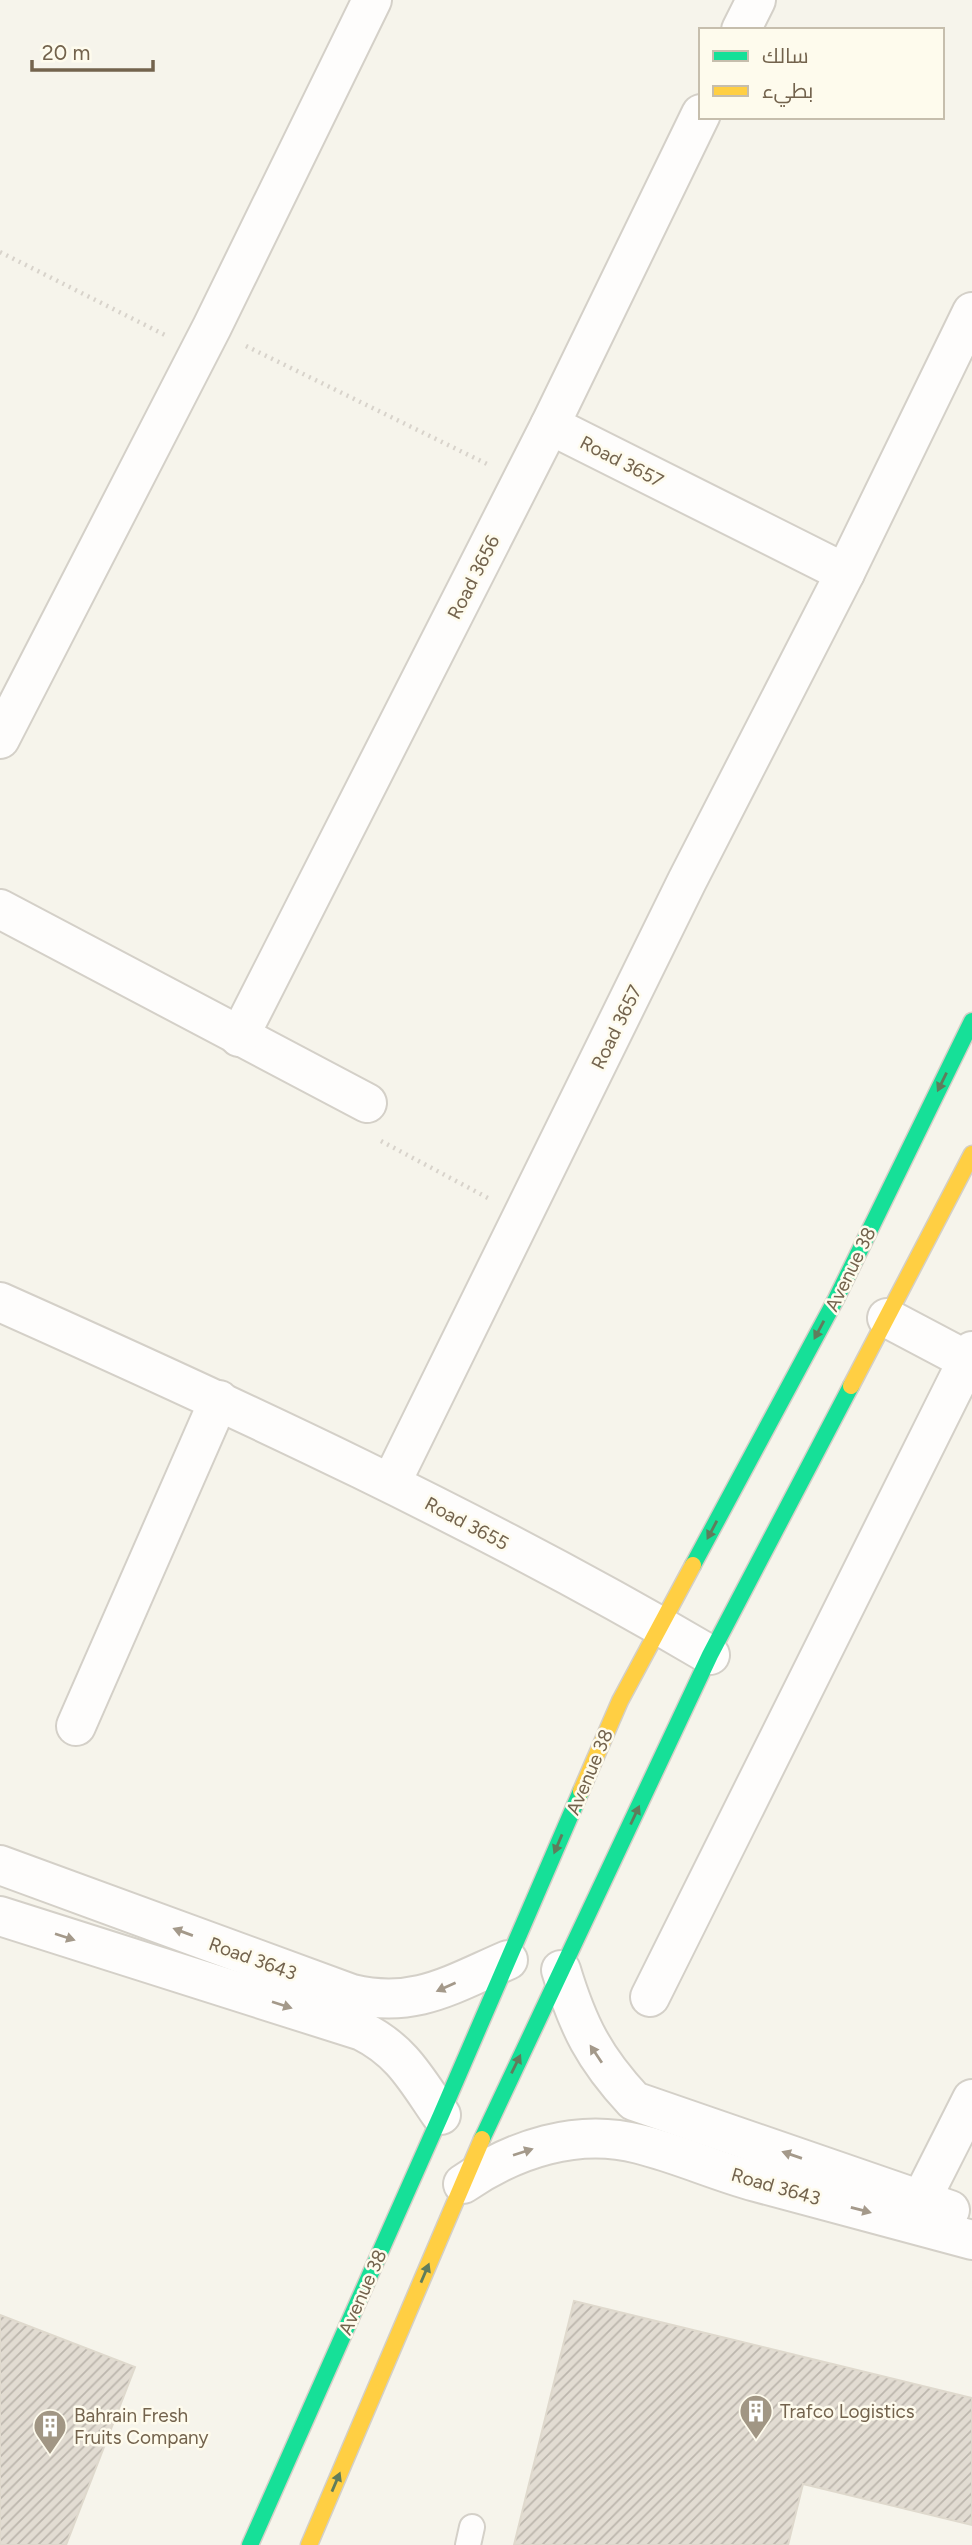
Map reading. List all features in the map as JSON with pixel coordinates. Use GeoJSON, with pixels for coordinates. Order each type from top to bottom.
{"type":"FeatureCollection","features":[{"type":"Feature","properties":{"kind":"street"},"geometry":{"type":"LineString","coordinates":[[0,739],[205,339],[372,0]]}},
{"type":"Feature","properties":{"kind":"street"},"geometry":{"type":"LineString","coordinates":[[742,28],[756,0]]}},
{"type":"Feature","properties":{"kind":"street","name":"Road 3656"},"geometry":{"type":"LineString","coordinates":[[239,1037],[550,425],[699,118]]}},
{"type":"Feature","properties":{"kind":"street","name":"Road 3657"},"geometry":{"type":"LineString","coordinates":[[391,1483],[687,881],[845,573],[972,312]]}},
{"type":"Feature","properties":{"kind":"street","name":"Road 3657"},"geometry":{"type":"LineString","coordinates":[[550,425],[845,573]]}},
{"type":"Feature","properties":{"kind":"street"},"geometry":{"type":"LineString","coordinates":[[0,909],[367,1103]]}},
{"type":"Feature","properties":{"kind":"street","name":"Avenue 38"},"geometry":{"type":"LineString","coordinates":[[250,2545],[441,2115],[620,1701],[836,1299],[972,1021]]}},
{"type":"Feature","properties":{"kind":"street"},"geometry":{"type":"LineString","coordinates":[[309,2545],[499,2099],[710,1655],[972,1154]]}},
{"type":"Feature","properties":{"kind":"street","name":"Road 3655"},"geometry":{"type":"LineString","coordinates":[[0,1302],[219,1400],[391,1483],[710,1655]]}},
{"type":"Feature","properties":{"kind":"street"},"geometry":{"type":"LineString","coordinates":[[650,1997],[970,1358],[887,1318]]}},
{"type":"Feature","properties":{"kind":"street"},"geometry":{"type":"LineString","coordinates":[[76,1726],[219,1400]]}},
{"type":"Feature","properties":{"kind":"street","name":"Road 3643"},"geometry":{"type":"LineString","coordinates":[[0,1865],[352,1994],[372,1998],[392,2000],[432,1993],[508,1960]]}},
{"type":"Feature","properties":{"kind":"street","name":"Road 3643"},"geometry":{"type":"LineString","coordinates":[[0,1916],[362,2031],[389,2046],[399,2056],[441,2115]]}},
{"type":"Feature","properties":{"kind":"street","name":"Road 3643"},"geometry":{"type":"LineString","coordinates":[[561,1970],[572,2007],[588,2042],[609,2074],[634,2101],[972,2217]]}},
{"type":"Feature","properties":{"kind":"street"},"geometry":{"type":"LineString","coordinates":[[921,2200],[972,2099]]}},
{"type":"Feature","properties":{"kind":"street","name":"Road 3643"},"geometry":{"type":"LineString","coordinates":[[463,2184],[510,2156],[540,2146],[572,2140],[604,2139],[637,2143],[753,2181],[972,2240]]}},
{"type":"Feature","properties":{"kind":"path"},"geometry":{"type":"LineString","coordinates":[[0,252],[205,339],[260,353],[522,480]]}},
{"type":"Feature","properties":{"kind":"path"},"geometry":{"type":"LineString","coordinates":[[367,1103],[377,1138],[522,1217]]}},
{"type":"Feature","properties":{"kind":"building","name":"Trafco Logistics"},"geometry":{"type":"Polygon","coordinates":[[[574,2301],[972,2398],[972,2525],[803,2484],[788,2545],[514,2545],[574,2301]]]}},
{"type":"Feature","properties":{"kind":"building","name":"Bahrain Fresh Fruits Company"},"geometry":{"type":"Polygon","coordinates":[[[0,2315],[135,2367],[66,2545],[0,2545],[0,2315]]]}},
{"type":"Feature","properties":{"kind":"traffic: fast"},"geometry":{"type":"LineString","coordinates":[[693,1565],[836,1299],[972,1021]]}},
{"type":"Feature","properties":{"kind":"traffic: fast"},"geometry":{"type":"LineString","coordinates":[[482,2139],[710,1655],[851,1386]]}},
{"type":"Feature","properties":{"kind":"traffic: fast"},"geometry":{"type":"LineString","coordinates":[[250,2545],[581,1791]]}},
{"type":"Feature","properties":{"kind":"traffic: slow"},"geometry":{"type":"LineString","coordinates":[[851,1386],[972,1154]]}},
{"type":"Feature","properties":{"kind":"traffic: slow"},"geometry":{"type":"LineString","coordinates":[[581,1791],[620,1701],[693,1565]]}},
{"type":"Feature","properties":{"kind":"traffic: slow"},"geometry":{"type":"LineString","coordinates":[[309,2545],[482,2139]]}},
{"type":"Feature","properties":{"kind":"place","name":"Trafco Logistics"},"geometry":{"type":"Point","coordinates":[756,2441]}},
{"type":"Feature","properties":{"kind":"place","name":"Bahrain Fresh Fruits Company"},"geometry":{"type":"Point","coordinates":[50,2456]}}]}
